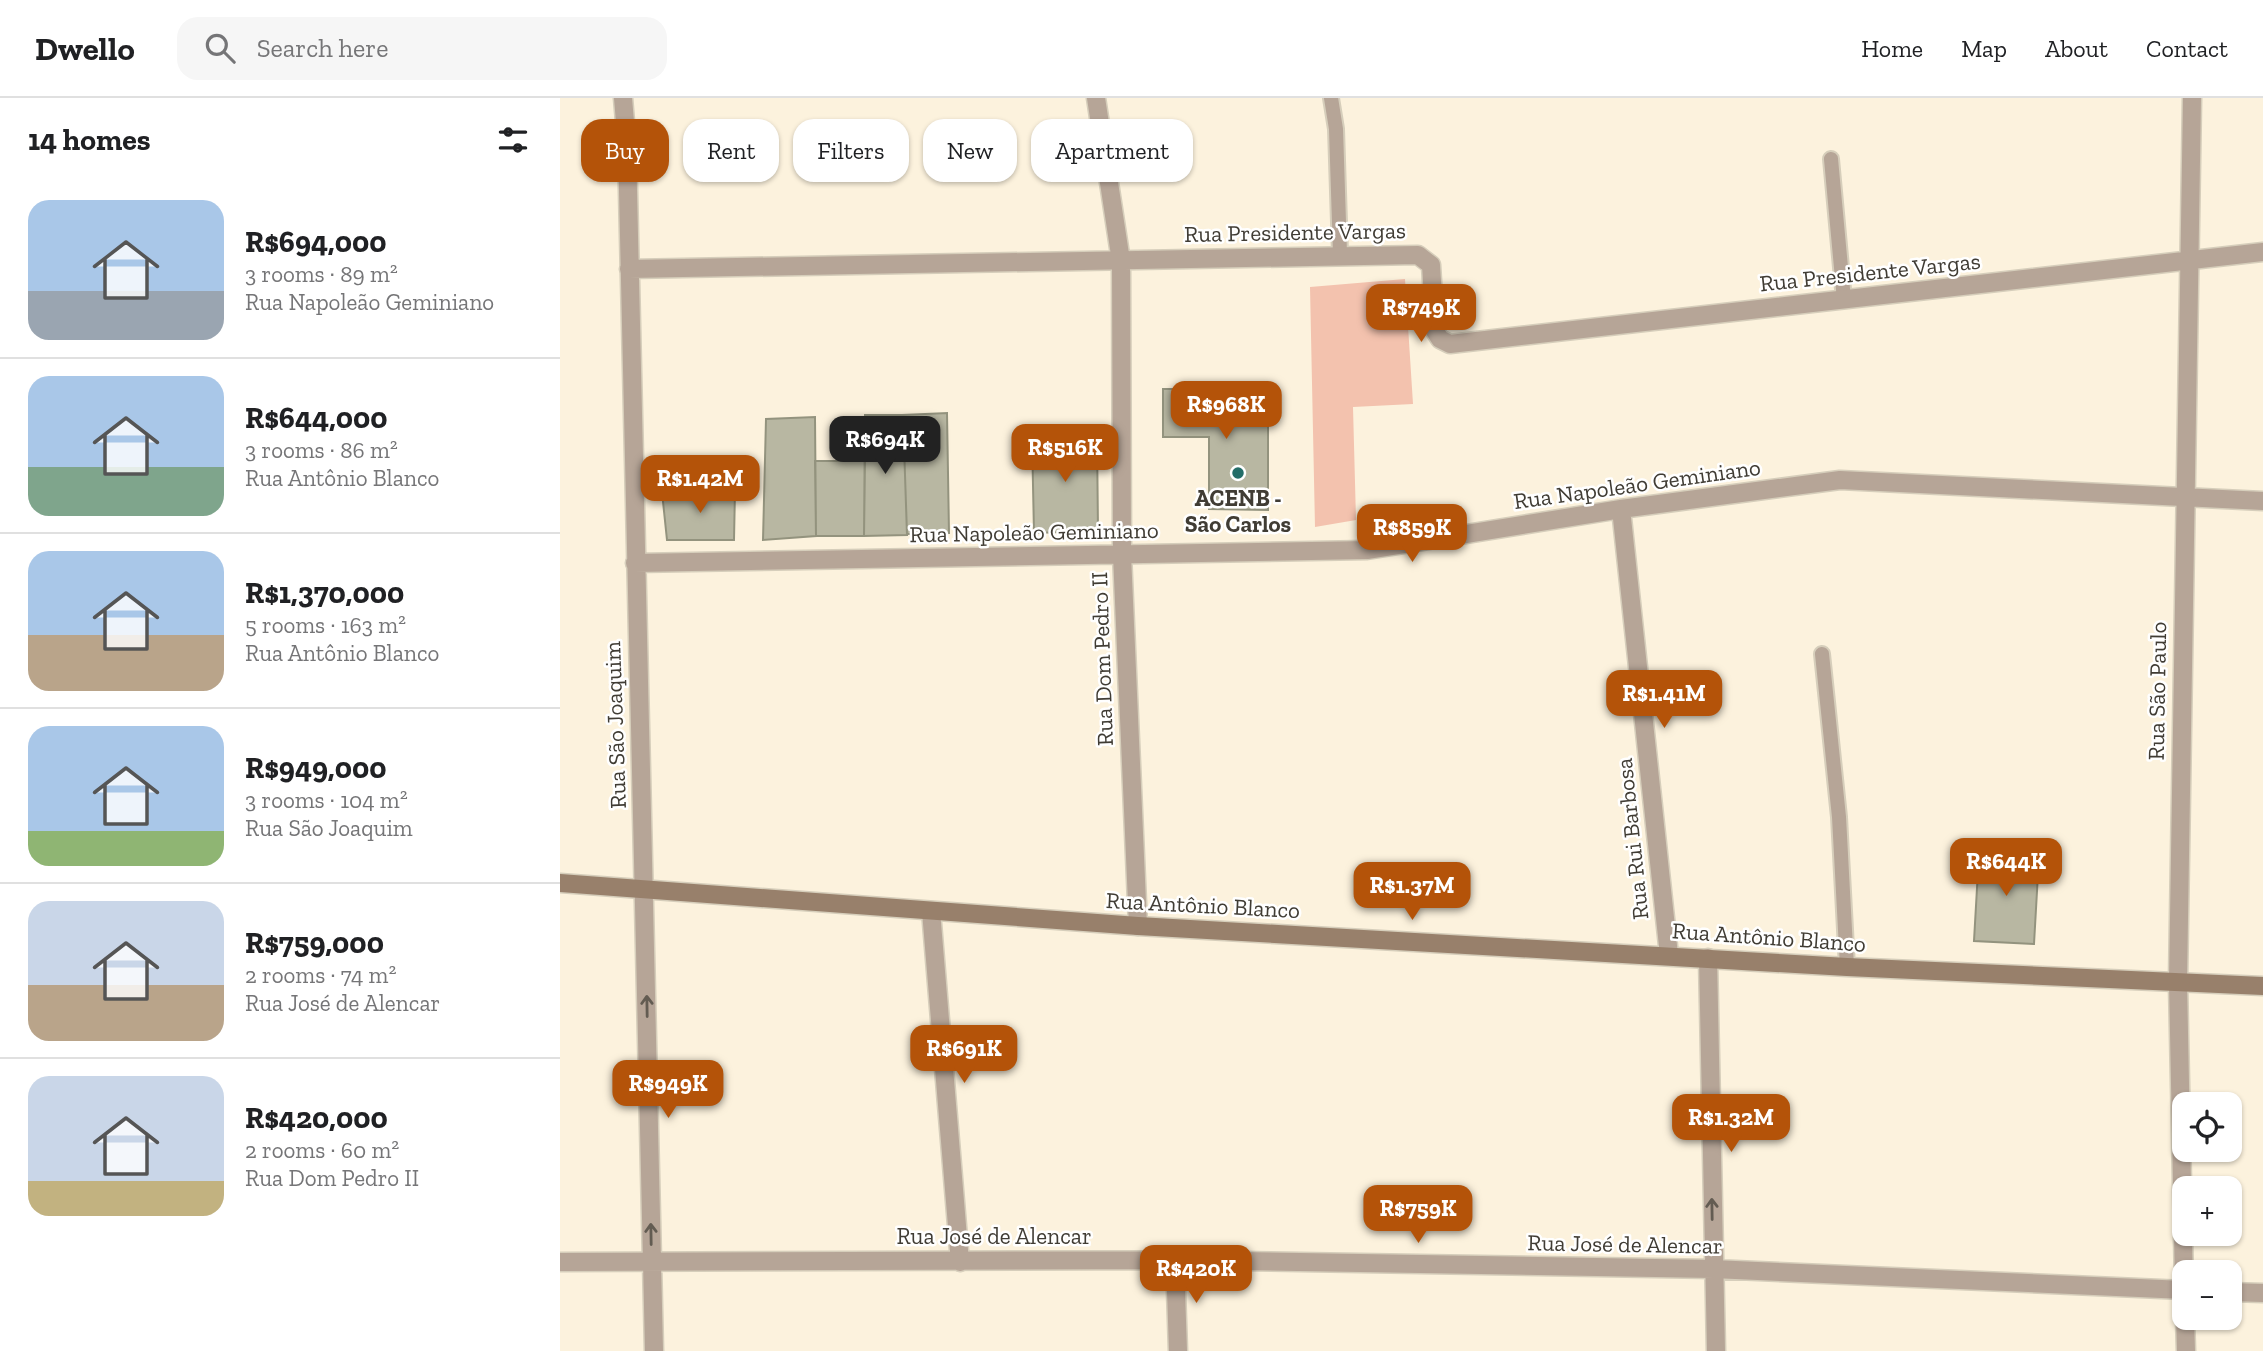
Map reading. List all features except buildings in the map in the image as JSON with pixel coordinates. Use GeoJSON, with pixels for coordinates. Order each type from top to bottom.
{"type":"FeatureCollection","features":[{"type":"Feature","properties":{"kind":"street","name":"Rua São Joaquim"},"geometry":{"type":"LineString","coordinates":[[623,98],[645,889],[654,1351]]}},
{"type":"Feature","properties":{"kind":"street","name":"Rua Dom Pedro II"},"geometry":{"type":"LineString","coordinates":[[1096,98],[1121,261],[1122,555],[1138,926]]}},
{"type":"Feature","properties":{"kind":"street","name":"Rua São Paulo"},"geometry":{"type":"LineString","coordinates":[[2183,1260],[2178,982],[2184,496],[2192,260],[2192,98]]}},
{"type":"Feature","properties":{"kind":"street","name":"Rua Presidente Vargas"},"geometry":{"type":"LineString","coordinates":[[629,268],[1121,261],[1340,254],[1418,255],[1431,265],[1435,331],[1440,339],[1450,344],[2263,252]]}},
{"type":"Feature","properties":{"kind":"street","name":"Rua Napoleão Geminiano"},"geometry":{"type":"LineString","coordinates":[[635,563],[1367,550],[1621,509],[1840,480],[2263,501]]}},
{"type":"Feature","properties":{"kind":"street","name":"Rua Rui Barbosa"},"geometry":{"type":"LineString","coordinates":[[1621,509],[1670,955]]}},
{"type":"Feature","properties":{"kind":"street","name":"Rua Antônio Blanco"},"geometry":{"type":"LineString","coordinates":[[560,883],[1138,926],[1847,967],[2263,986]]}},
{"type":"Feature","properties":{"kind":"street"},"geometry":{"type":"LineString","coordinates":[[930,911],[960,1262]]}},
{"type":"Feature","properties":{"kind":"street"},"geometry":{"type":"LineString","coordinates":[[1709,958],[1716,1351]]}},
{"type":"Feature","properties":{"kind":"street"},"geometry":{"type":"LineString","coordinates":[[1175,1260],[1178,1351]]}},
{"type":"Feature","properties":{"kind":"street","name":"Rua José de Alencar"},"geometry":{"type":"LineString","coordinates":[[560,1262],[1175,1260],[1713,1269],[2172,1288]]}},
{"type":"Feature","properties":{"kind":"street"},"geometry":{"type":"LineString","coordinates":[[2242,1292],[2263,1293]]}},
{"type":"Feature","properties":{"kind":"street"},"geometry":{"type":"LineString","coordinates":[[2185,1330],[2186,1351]]}},
{"type":"Feature","properties":{"kind":"lane"},"geometry":{"type":"LineString","coordinates":[[1331,98],[1336,129],[1340,254]]}},
{"type":"Feature","properties":{"kind":"lane"},"geometry":{"type":"LineString","coordinates":[[1831,159],[1844,300]]}},
{"type":"Feature","properties":{"kind":"lane"},"geometry":{"type":"LineString","coordinates":[[1822,654],[1839,817],[1847,967]]}},
{"type":"Feature","properties":{"kind":"shaded area"},"geometry":{"type":"Polygon","coordinates":[[[1405,279],[1413,404],[1353,407],[1356,520],[1315,527],[1310,287],[1405,279]]]}},
{"type":"Feature","properties":{"kind":"place","name":"ACENB - São Carlos"},"geometry":{"type":"Point","coordinates":[1238,473]}}]}
